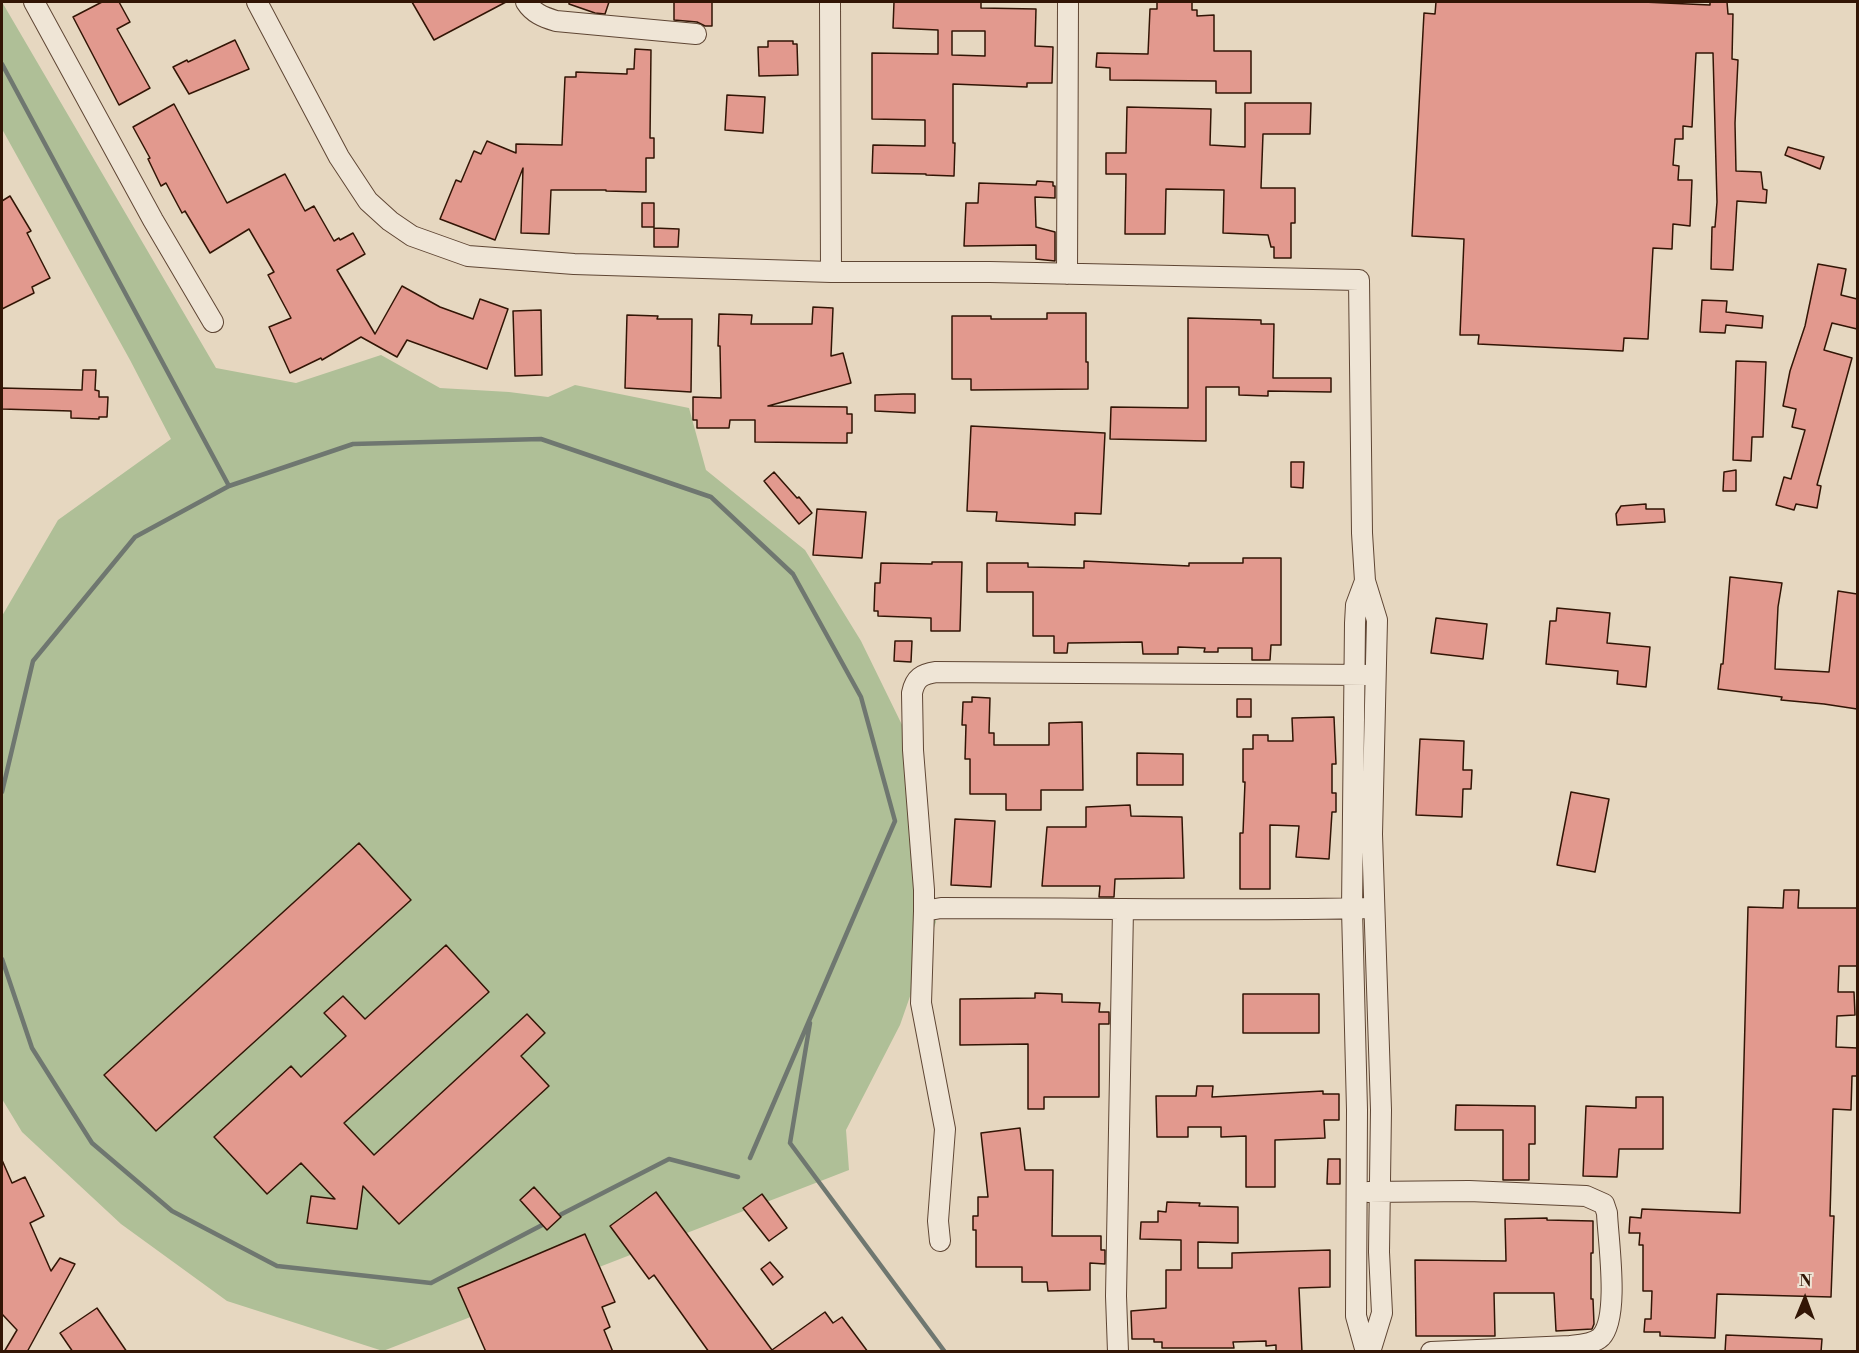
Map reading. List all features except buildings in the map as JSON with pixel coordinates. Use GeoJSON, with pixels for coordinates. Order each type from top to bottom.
{"type":"FeatureCollection","features":[{"type":"Feature","properties":{"kind":"street"},"geometry":{"type":"LineString","coordinates":[[34,2],[153,220],[213,322]]}},
{"type":"Feature","properties":{"kind":"street"},"geometry":{"type":"LineString","coordinates":[[257,2],[353,180],[368,201],[390,221],[412,236],[468,256],[574,264],[831,272],[990,272],[1359,280],[1362,532],[1365,581],[1377,620],[1372,834],[1381,1110],[1379,1192],[1382,1313],[1368,1352]]}},
{"type":"Feature","properties":{"kind":"street"},"geometry":{"type":"LineString","coordinates":[[526,2],[541,16],[556,21],[696,34]]}},
{"type":"Feature","properties":{"kind":"street"},"geometry":{"type":"LineString","coordinates":[[830,2],[831,272]]}},
{"type":"Feature","properties":{"kind":"street"},"geometry":{"type":"LineString","coordinates":[[1067,274],[1068,2]]}},
{"type":"Feature","properties":{"kind":"street"},"geometry":{"type":"LineString","coordinates":[[1365,581],[1356,605],[1352,909],[1357,1110],[1356,1316],[1368,1352]]}},
{"type":"Feature","properties":{"kind":"street"},"geometry":{"type":"LineString","coordinates":[[940,1241],[938,1221],[945,1129],[921,1003],[924,890],[914,750],[913,685],[924,674],[936,672],[1376,675]]}},
{"type":"Feature","properties":{"kind":"street"},"geometry":{"type":"LineString","coordinates":[[924,911],[941,908],[1068,907],[1124,909],[1373,908]]}},
{"type":"Feature","properties":{"kind":"street"},"geometry":{"type":"LineString","coordinates":[[1118,1352],[1116,1296],[1124,909]]}},
{"type":"Feature","properties":{"kind":"street"},"geometry":{"type":"LineString","coordinates":[[1356,1192],[1469,1191],[1586,1196],[1604,1204],[1607,1213],[1612,1304],[1609,1323],[1601,1337],[1588,1343],[1570,1346],[1431,1352]]}},
{"type":"Feature","properties":{"kind":"green space"},"geometry":{"type":"Polygon","coordinates":[[[2,2],[216,368],[296,383],[381,355],[440,388],[548,397],[575,385],[689,408],[706,470],[805,550],[861,641],[905,731],[936,922],[900,1025],[846,1130],[849,1170],[383,1351],[227,1301],[121,1224],[22,1132],[2,1099],[2,616],[58,520],[171,439],[130,360],[2,129],[2,2]]]}},
{"type":"Feature","properties":{"kind":"waterway"},"geometry":{"type":"LineString","coordinates":[[2,64],[229,486]]}},
{"type":"Feature","properties":{"kind":"waterway"},"geometry":{"type":"LineString","coordinates":[[2,792],[33,661],[135,537],[229,486],[353,444],[541,439],[711,497],[793,574],[861,697],[895,821],[750,1158]]}},
{"type":"Feature","properties":{"kind":"waterway"},"geometry":{"type":"LineString","coordinates":[[2,959],[32,1048],[92,1143],[172,1211],[277,1266],[431,1283],[546,1223]]}},
{"type":"Feature","properties":{"kind":"waterway"},"geometry":{"type":"LineString","coordinates":[[810,1023],[790,1143],[945,1352]]}},
{"type":"Feature","properties":{"kind":"waterway"},"geometry":{"type":"LineString","coordinates":[[556,1217],[669,1159],[738,1177]]}}]}
